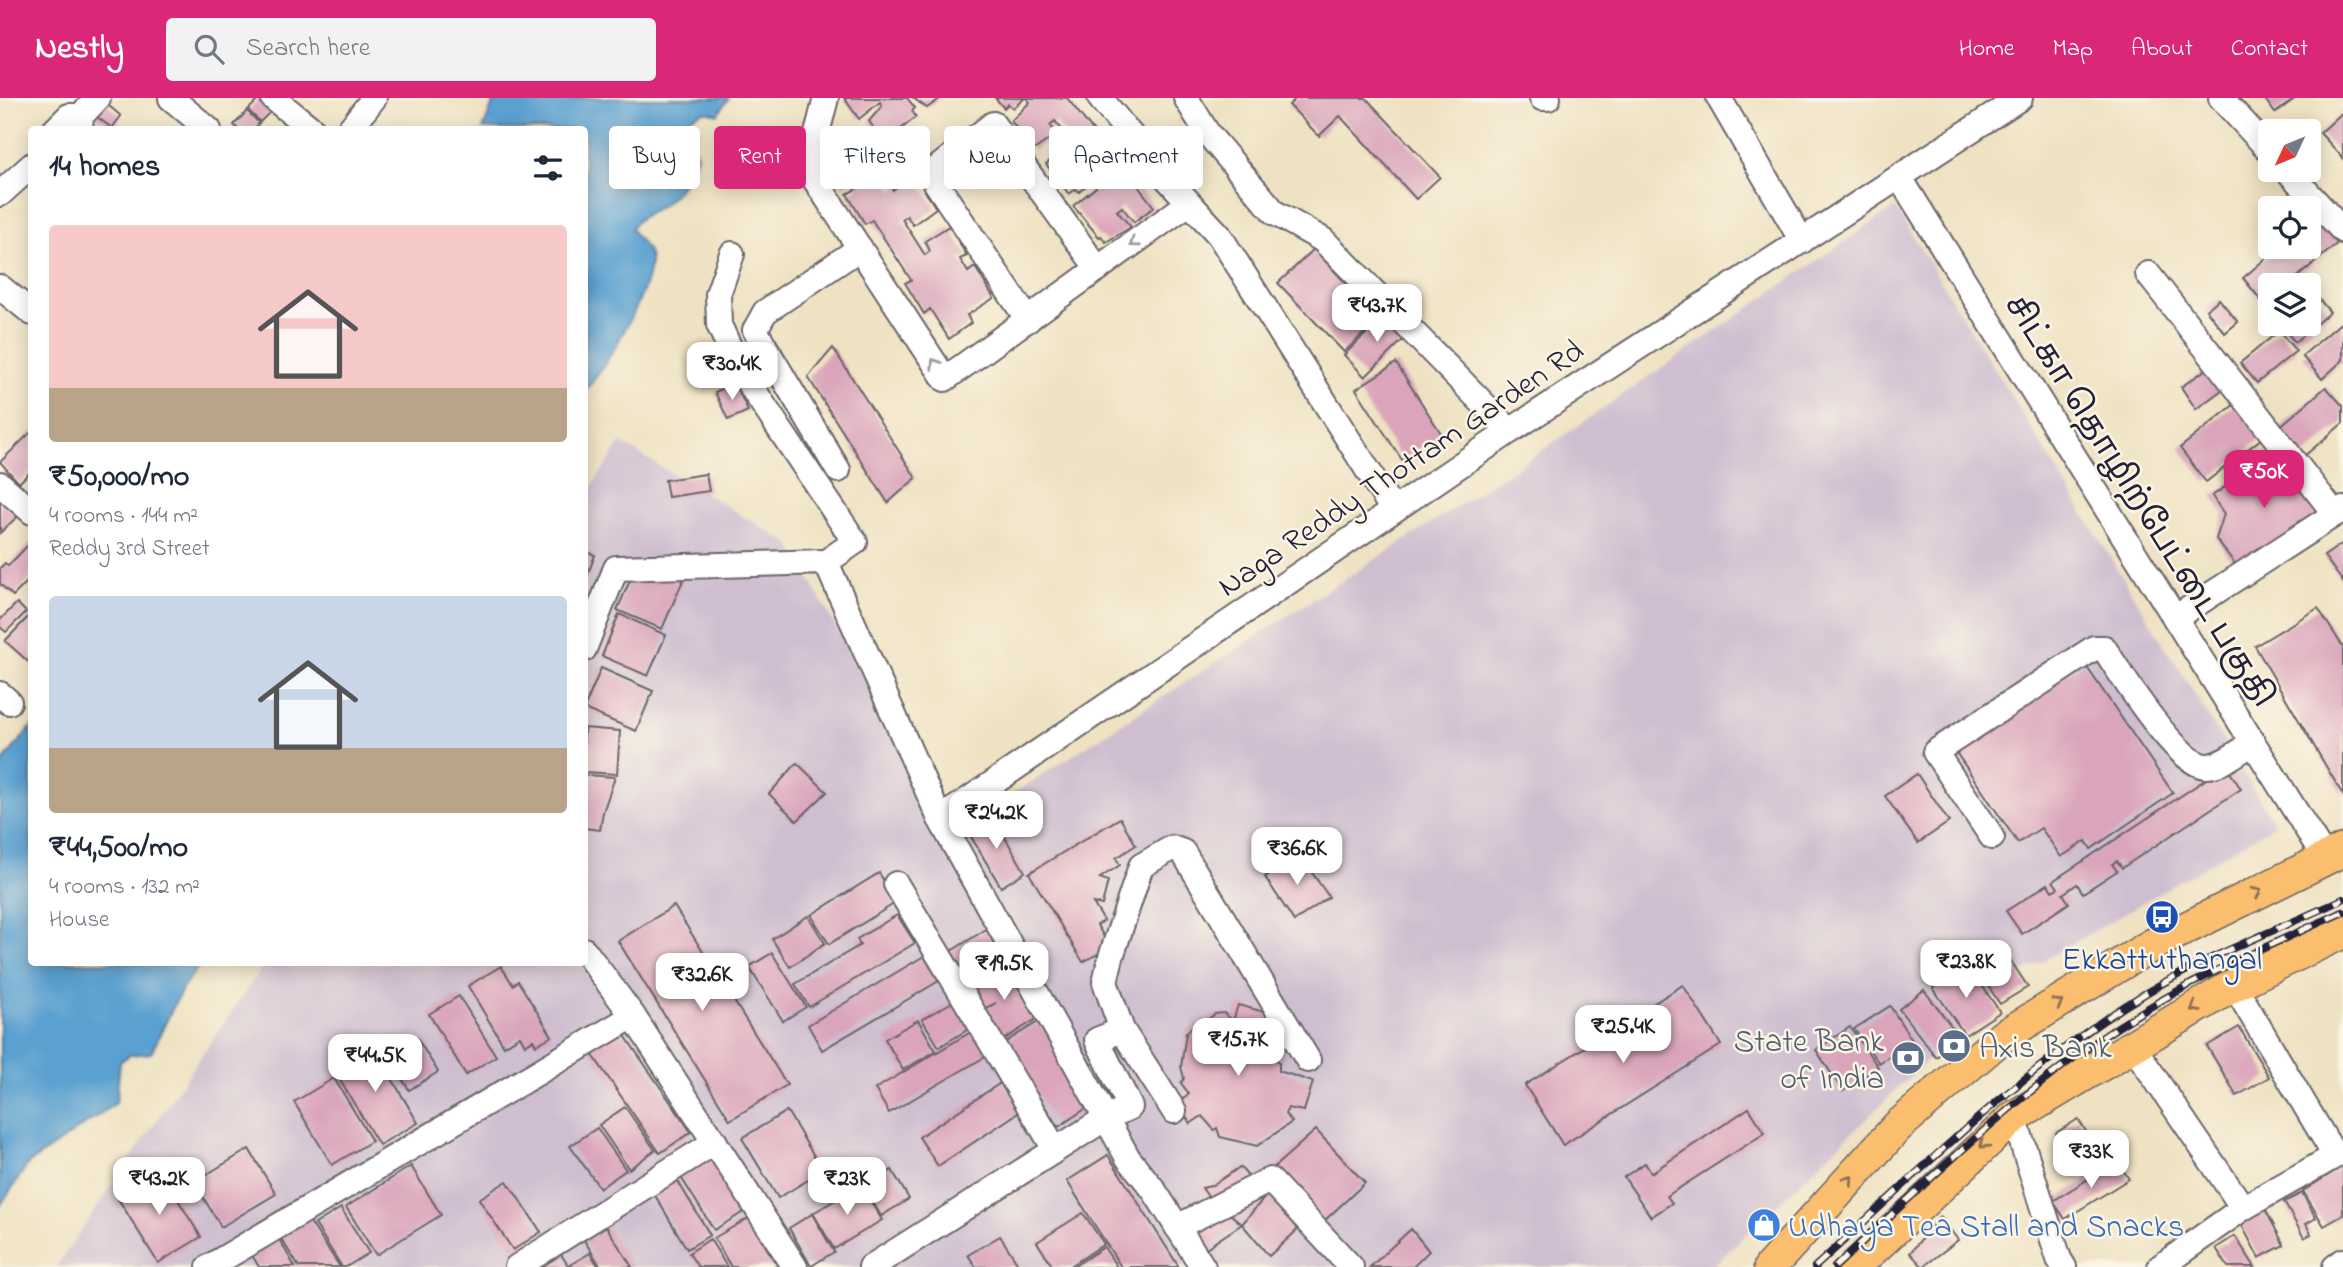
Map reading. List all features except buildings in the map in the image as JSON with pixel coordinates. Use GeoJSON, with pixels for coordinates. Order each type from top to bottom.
{"type":"FeatureCollection","features":[{"type":"Feature","properties":{"kind":"main road"},"geometry":{"type":"LineString","coordinates":[[1770,1267],[1898,1126],[2002,1037],[2152,945],[2334,854]]}},
{"type":"Feature","properties":{"kind":"main road"},"geometry":{"type":"LineString","coordinates":[[1854,1267],[2014,1117],[2234,985],[2343,932]]}},
{"type":"Feature","properties":{"kind":"street"},"geometry":{"type":"LineString","coordinates":[[171,98],[204,126]]}},
{"type":"Feature","properties":{"kind":"street"},"geometry":{"type":"LineString","coordinates":[[273,98],[308,126]]}},
{"type":"Feature","properties":{"kind":"street"},"geometry":{"type":"LineString","coordinates":[[352,126],[374,98]]}},
{"type":"Feature","properties":{"kind":"street"},"geometry":{"type":"LineString","coordinates":[[826,98],[808,169],[945,379],[1189,203]]}},
{"type":"Feature","properties":{"kind":"street"},"geometry":{"type":"LineString","coordinates":[[1100,98],[1189,203],[1219,234],[1393,510]]}},
{"type":"Feature","properties":{"kind":"street"},"geometry":{"type":"LineString","coordinates":[[1186,98],[1208,134],[1275,213],[1323,240],[1510,431]]}},
{"type":"Feature","properties":{"kind":"street"},"geometry":{"type":"LineString","coordinates":[[1542,98],[1548,98]]}},
{"type":"Feature","properties":{"kind":"street"},"geometry":{"type":"LineString","coordinates":[[1719,98],[1802,242]]}},
{"type":"Feature","properties":{"kind":"street","name":"Naga Reddy Thottam Garden Rd"},"geometry":{"type":"LineString","coordinates":[[940,818],[1510,431],[2020,98]]}},
{"type":"Feature","properties":{"kind":"street"},"geometry":{"type":"LineString","coordinates":[[2221,98],[2258,138]]}},
{"type":"Feature","properties":{"kind":"street"},"geometry":{"type":"LineString","coordinates":[[59,126],[69,116],[86,115]]}},
{"type":"Feature","properties":{"kind":"street"},"geometry":{"type":"LineString","coordinates":[[1028,320],[930,174],[993,124],[1098,269]]}},
{"type":"Feature","properties":{"kind":"street"},"geometry":{"type":"LineString","coordinates":[[0,194],[28,169]]}},
{"type":"Feature","properties":{"kind":"street","name":"சிட்கா தொழிற்பேட்டை பகுதி"},"geometry":{"type":"LineString","coordinates":[[1900,177],[2253,743],[2334,854]]}},
{"type":"Feature","properties":{"kind":"street"},"geometry":{"type":"LineString","coordinates":[[2298,182],[2343,231]]}},
{"type":"Feature","properties":{"kind":"street"},"geometry":{"type":"LineString","coordinates":[[838,470],[755,330],[765,312],[860,248]]}},
{"type":"Feature","properties":{"kind":"street"},"geometry":{"type":"LineString","coordinates":[[588,639],[616,568],[826,562],[855,542],[747,380],[719,325],[718,294],[732,254]]}},
{"type":"Feature","properties":{"kind":"street"},"geometry":{"type":"LineString","coordinates":[[2148,274],[2339,511],[2175,618]]}},
{"type":"Feature","properties":{"kind":"street"},"geometry":{"type":"LineString","coordinates":[[0,288],[28,310]]}},
{"type":"Feature","properties":{"kind":"street"},"geometry":{"type":"LineString","coordinates":[[0,484],[28,508]]}},
{"type":"Feature","properties":{"kind":"street"},"geometry":{"type":"LineString","coordinates":[[826,562],[940,818],[1128,1158],[1153,1189],[1203,1267]]}},
{"type":"Feature","properties":{"kind":"street"},"geometry":{"type":"LineString","coordinates":[[1992,837],[1935,752],[2094,648],[2104,648],[2138,699],[2176,747],[2201,766],[2215,765],[2253,743]]}},
{"type":"Feature","properties":{"kind":"street"},"geometry":{"type":"LineString","coordinates":[[1174,1111],[1122,1030],[1105,982],[1140,866],[1172,848],[1183,852],[1308,1060]]}},
{"type":"Feature","properties":{"kind":"street"},"geometry":{"type":"LineString","coordinates":[[896,884],[1055,1149]]}},
{"type":"Feature","properties":{"kind":"street"},"geometry":{"type":"LineString","coordinates":[[588,955],[633,1016],[795,1267]]}},
{"type":"Feature","properties":{"kind":"street"},"geometry":{"type":"LineString","coordinates":[[2160,1267],[2334,1141],[2234,985]]}},
{"type":"Feature","properties":{"kind":"street"},"geometry":{"type":"LineString","coordinates":[[209,1267],[633,1016]]}},
{"type":"Feature","properties":{"kind":"street"},"geometry":{"type":"LineString","coordinates":[[871,1267],[1105,1118],[1130,1107],[1097,1040],[1122,1030]]}},
{"type":"Feature","properties":{"kind":"street"},"geometry":{"type":"LineString","coordinates":[[2133,1045],[2243,1208]]}},
{"type":"Feature","properties":{"kind":"street"},"geometry":{"type":"LineString","coordinates":[[2014,1117],[2059,1259],[2064,1267]]}},
{"type":"Feature","properties":{"kind":"street"},"geometry":{"type":"LineString","coordinates":[[517,1267],[715,1142]]}},
{"type":"Feature","properties":{"kind":"street"},"geometry":{"type":"LineString","coordinates":[[1177,1227],[1270,1180],[1351,1267]]}},
{"type":"Feature","properties":{"kind":"street"},"geometry":{"type":"LineString","coordinates":[[2335,1267],[2343,1262]]}},
{"type":"Feature","properties":{"kind":"shaded area"},"geometry":{"type":"Polygon","coordinates":[[[1895,207],[2275,825],[2012,979],[1712,1267],[56,1267],[263,966],[588,966],[588,492],[621,443],[790,544],[951,834],[1521,465],[1895,207]]]}},
{"type":"Feature","properties":{"kind":"water"},"geometry":{"type":"Polygon","coordinates":[[[495,98],[729,98],[718,114],[703,111],[688,119],[687,126],[609,126],[609,189],[679,189],[661,206],[638,220],[631,229],[648,252],[648,274],[625,329],[588,387],[588,126],[484,126],[495,98]]]}},
{"type":"Feature","properties":{"kind":"water"},"geometry":{"type":"Polygon","coordinates":[[[28,731],[28,966],[199,966],[182,989],[151,1053],[130,1055],[120,1062],[116,1103],[28,1164],[0,1206],[0,765],[28,731]]]}},
{"type":"Feature","properties":{"kind":"railway"},"geometry":{"type":"LineString","coordinates":[[1815,1267],[1974,1121],[2057,1053],[2101,1022],[2170,979],[2343,899]]}},
{"type":"Feature","properties":{"kind":"railway"},"geometry":{"type":"LineString","coordinates":[[1835,1267],[1995,1121],[2097,1041],[2186,986],[2343,912]]}},
{"type":"Feature","properties":{"kind":"place","name":"Ekkattuthangal"},"geometry":{"type":"Point","coordinates":[2162,917]}},
{"type":"Feature","properties":{"kind":"place","name":"Axis Bank"},"geometry":{"type":"Point","coordinates":[1954,1046]}},
{"type":"Feature","properties":{"kind":"place","name":"State Bank of India"},"geometry":{"type":"Point","coordinates":[1908,1058]}},
{"type":"Feature","properties":{"kind":"place","name":"Udhaya Tea Stall and Snacks"},"geometry":{"type":"Point","coordinates":[1764,1225]}}]}
